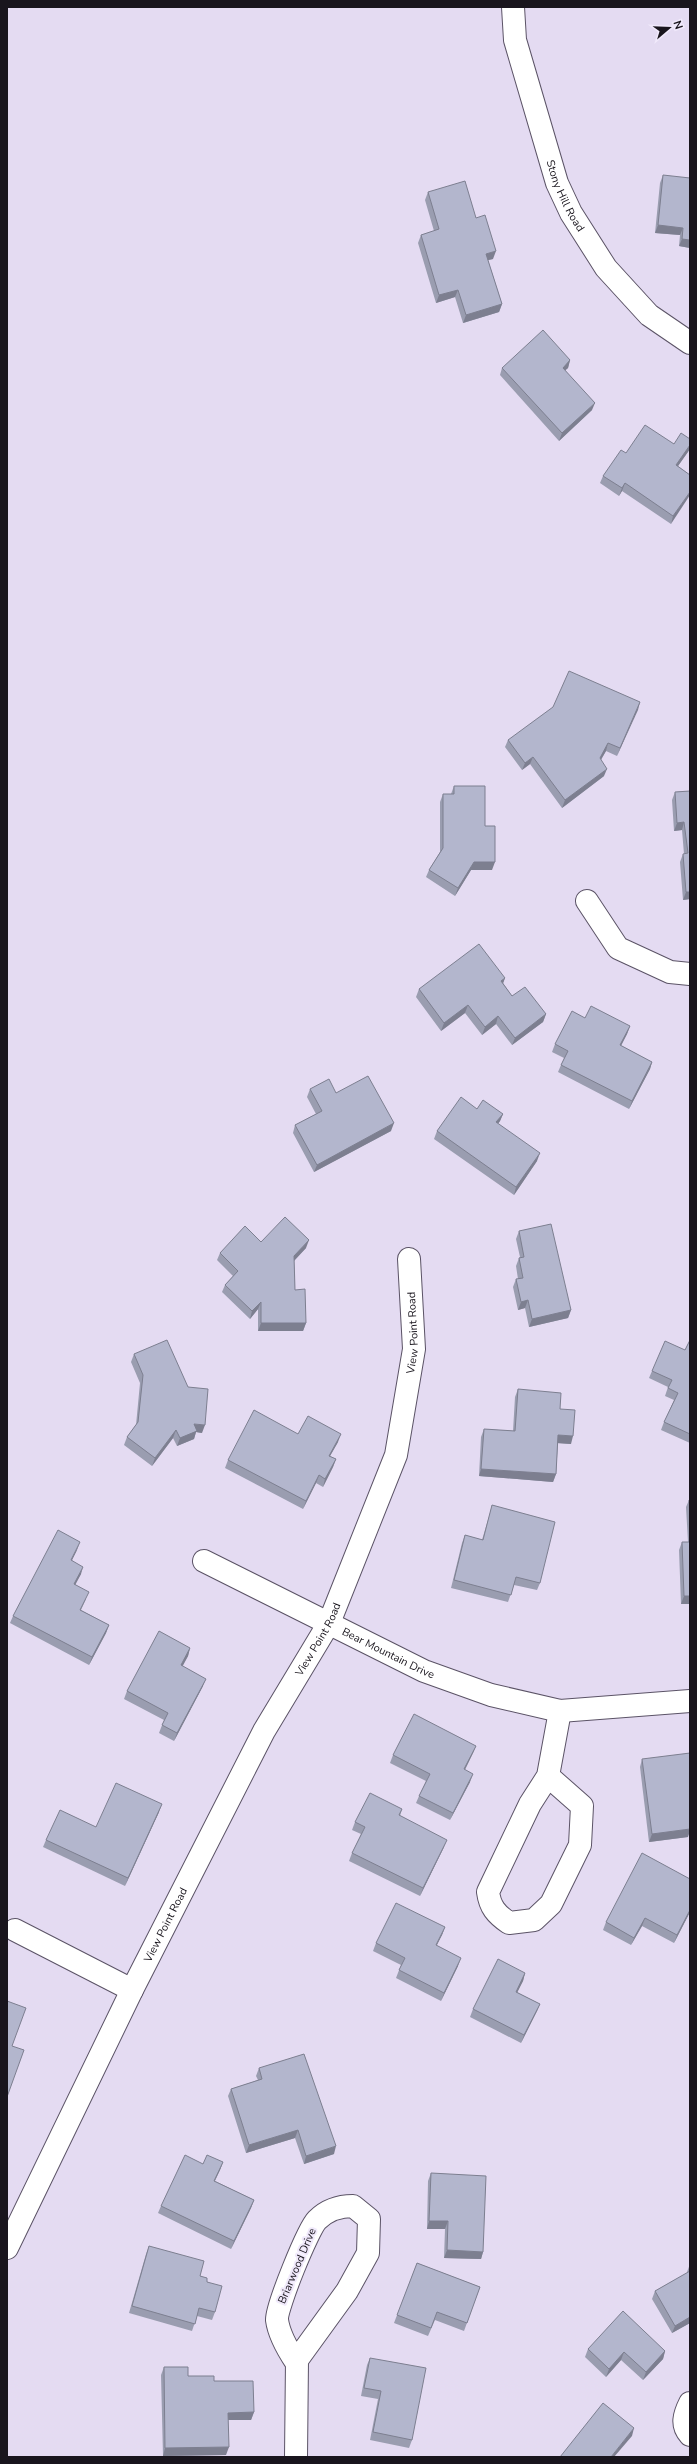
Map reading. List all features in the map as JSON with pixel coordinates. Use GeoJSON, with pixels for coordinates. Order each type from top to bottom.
{"type":"FeatureCollection","features":[{"type":"Feature","properties":{"kind":"street","name":"Stony Hill Road"},"geometry":{"type":"LineString","coordinates":[[513,7],[515,40],[558,183],[571,213],[606,268],[649,315],[690,343]]}},
{"type":"Feature","properties":{"kind":"street"},"geometry":{"type":"LineString","coordinates":[[587,901],[618,948],[670,972],[690,974]]}},
{"type":"Feature","properties":{"kind":"street","name":"View Point Road"},"geometry":{"type":"LineString","coordinates":[[7,2248],[132,1990],[264,1731],[329,1623],[396,1455],[414,1349],[409,1259]]}},
{"type":"Feature","properties":{"kind":"street","name":"Bear Mountain Drive"},"geometry":{"type":"LineString","coordinates":[[204,1561],[424,1670],[491,1695],[560,1711],[690,1701]]}},
{"type":"Feature","properties":{"kind":"street"},"geometry":{"type":"LineString","coordinates":[[548,1776],[582,1806],[580,1845],[551,1904],[534,1920],[509,1923],[496,1914],[489,1903],[488,1892],[530,1804],[548,1776],[560,1711]]}},
{"type":"Feature","properties":{"kind":"street"},"geometry":{"type":"LineString","coordinates":[[15,1930],[132,1990]]}},
{"type":"Feature","properties":{"kind":"street","name":"Briarwood Drive"},"geometry":{"type":"LineString","coordinates":[[338,2206],[353,2206],[369,2219],[368,2253],[347,2292],[297,2360],[296,2362],[285,2346],[277,2320],[281,2300],[316,2220],[338,2206]]}},
{"type":"Feature","properties":{"kind":"street"},"geometry":{"type":"LineString","coordinates":[[296,2457],[297,2360]]}},
{"type":"Feature","properties":{"kind":"street"},"geometry":{"type":"LineString","coordinates":[[690,2403],[684,2414],[685,2429],[690,2435]]}},
{"type":"Feature","properties":{"kind":"building"},"geometry":{"type":"Polygon","coordinates":[[[663,175],[690,178],[690,240],[682,239],[683,228],[658,225],[663,175]]]}},
{"type":"Feature","properties":{"kind":"building"},"geometry":{"type":"Polygon","coordinates":[[[465,181],[476,218],[485,215],[496,251],[486,254],[502,304],[466,315],[458,290],[439,295],[421,235],[439,229],[428,192],[465,181]]]}},
{"type":"Feature","properties":{"kind":"building"},"geometry":{"type":"Polygon","coordinates":[[[543,330],[570,360],[563,368],[595,403],[562,433],[502,368],[543,330]]]}},
{"type":"Feature","properties":{"kind":"building"},"geometry":{"type":"Polygon","coordinates":[[[645,425],[674,444],[681,433],[690,439],[690,445],[676,465],[690,475],[690,492],[673,516],[625,483],[622,488],[603,476],[621,450],[626,453],[645,425]]]}},
{"type":"Feature","properties":{"kind":"building"},"geometry":{"type":"Polygon","coordinates":[[[569,671],[640,702],[620,748],[608,743],[600,758],[607,769],[565,800],[533,757],[525,763],[508,740],[553,707],[569,671]]]}},
{"type":"Feature","properties":{"kind":"building"},"geometry":{"type":"Polygon","coordinates":[[[454,786],[485,786],[485,826],[495,826],[495,862],[474,862],[458,888],[429,870],[443,848],[443,794],[454,794],[454,786]]]}},
{"type":"Feature","properties":{"kind":"building"},"geometry":{"type":"Polygon","coordinates":[[[690,791],[690,892],[686,892],[683,854],[688,853],[684,822],[677,823],[675,792],[690,791]]]}},
{"type":"Feature","properties":{"kind":"building"},"geometry":{"type":"Polygon","coordinates":[[[479,944],[505,978],[501,981],[512,996],[525,987],[546,1014],[515,1038],[498,1016],[485,1027],[468,1005],[444,1023],[419,989],[479,944]]]}},
{"type":"Feature","properties":{"kind":"building"},"geometry":{"type":"Polygon","coordinates":[[[591,1006],[630,1026],[620,1045],[652,1062],[632,1101],[561,1065],[568,1051],[555,1044],[572,1011],[585,1018],[591,1006]]]}},
{"type":"Feature","properties":{"kind":"building"},"geometry":{"type":"Polygon","coordinates":[[[368,1076],[394,1123],[317,1165],[295,1125],[322,1111],[310,1089],[329,1079],[336,1093],[368,1076]]]}},
{"type":"Feature","properties":{"kind":"building"},"geometry":{"type":"Polygon","coordinates":[[[461,1097],[477,1109],[483,1100],[503,1114],[496,1122],[540,1153],[516,1187],[437,1131],[461,1097]]]}},
{"type":"Feature","properties":{"kind":"building"},"geometry":{"type":"Polygon","coordinates":[[[285,1217],[309,1240],[294,1256],[295,1290],[305,1289],[306,1323],[261,1323],[261,1302],[252,1311],[225,1285],[238,1271],[220,1253],[245,1226],[261,1242],[285,1217]]]}},
{"type":"Feature","properties":{"kind":"building"},"geometry":{"type":"Polygon","coordinates":[[[551,1224],[571,1310],[532,1319],[528,1300],[521,1302],[516,1279],[523,1278],[519,1258],[524,1257],[519,1231],[551,1224]]]}},
{"type":"Feature","properties":{"kind":"building"},"geometry":{"type":"Polygon","coordinates":[[[167,1340],[188,1387],[208,1389],[205,1425],[194,1424],[197,1431],[180,1438],[176,1430],[155,1458],[127,1437],[138,1422],[143,1375],[134,1354],[167,1340]]]}},
{"type":"Feature","properties":{"kind":"building"},"geometry":{"type":"Polygon","coordinates":[[[690,1340],[690,1434],[664,1422],[678,1393],[668,1388],[672,1380],[652,1371],[665,1341],[685,1350],[690,1340]]]}},
{"type":"Feature","properties":{"kind":"building"},"geometry":{"type":"Polygon","coordinates":[[[518,1389],[561,1393],[560,1409],[575,1410],[573,1436],[558,1435],[556,1474],[481,1469],[484,1429],[515,1431],[518,1389]]]}},
{"type":"Feature","properties":{"kind":"building"},"geometry":{"type":"Polygon","coordinates":[[[254,1410],[298,1434],[308,1416],[341,1434],[329,1456],[336,1459],[325,1479],[319,1475],[306,1501],[228,1460],[254,1410]]]}},
{"type":"Feature","properties":{"kind":"building"},"geometry":{"type":"Polygon","coordinates":[[[492,1505],[555,1522],[540,1583],[516,1577],[511,1595],[454,1580],[465,1535],[483,1540],[492,1505]]]}},
{"type":"Feature","properties":{"kind":"building"},"geometry":{"type":"Polygon","coordinates":[[[58,1530],[80,1542],[71,1560],[83,1567],[74,1584],[89,1592],[80,1610],[109,1625],[92,1657],[13,1616],[58,1530]]]}},
{"type":"Feature","properties":{"kind":"building"},"geometry":{"type":"Polygon","coordinates":[[[682,1542],[690,1542],[690,1596],[684,1596],[682,1542]]]}},
{"type":"Feature","properties":{"kind":"building"},"geometry":{"type":"Polygon","coordinates":[[[159,1631],[190,1648],[181,1665],[206,1679],[177,1733],[162,1725],[168,1713],[127,1691],[159,1631]]]}},
{"type":"Feature","properties":{"kind":"building"},"geometry":{"type":"Polygon","coordinates":[[[414,1714],[476,1746],[464,1769],[473,1774],[453,1813],[419,1796],[430,1774],[393,1755],[414,1714]]]}},
{"type":"Feature","properties":{"kind":"building"},"geometry":{"type":"Polygon","coordinates":[[[690,1753],[690,1829],[652,1834],[642,1759],[690,1753]]]}},
{"type":"Feature","properties":{"kind":"building"},"geometry":{"type":"Polygon","coordinates":[[[116,1783],[162,1804],[128,1878],[46,1840],[60,1810],[96,1827],[116,1783]]]}},
{"type":"Feature","properties":{"kind":"building"},"geometry":{"type":"Polygon","coordinates":[[[370,1793],[402,1809],[399,1815],[447,1840],[423,1888],[352,1853],[365,1827],[355,1822],[370,1793]]]}},
{"type":"Feature","properties":{"kind":"building"},"geometry":{"type":"Polygon","coordinates":[[[642,1853],[690,1879],[690,1910],[677,1935],[645,1918],[634,1938],[606,1922],[642,1853]]]}},
{"type":"Feature","properties":{"kind":"building"},"geometry":{"type":"Polygon","coordinates":[[[396,1903],[445,1927],[436,1945],[461,1958],[444,1993],[399,1970],[405,1958],[376,1943],[396,1903]]]}},
{"type":"Feature","properties":{"kind":"building"},"geometry":{"type":"Polygon","coordinates":[[[498,1959],[525,1973],[516,1992],[540,2004],[524,2035],[473,2009],[498,1959]]]}},
{"type":"Feature","properties":{"kind":"building"},"geometry":{"type":"Polygon","coordinates":[[[7,2001],[26,2008],[12,2046],[24,2050],[7,2097],[7,2001]]]}},
{"type":"Feature","properties":{"kind":"building"},"geometry":{"type":"Polygon","coordinates":[[[304,2054],[336,2146],[306,2156],[298,2130],[249,2145],[231,2089],[262,2079],[259,2068],[304,2054]]]}},
{"type":"Feature","properties":{"kind":"building"},"geometry":{"type":"Polygon","coordinates":[[[185,2155],[203,2164],[207,2155],[223,2162],[214,2181],[254,2200],[234,2241],[161,2206],[185,2155]]]}},
{"type":"Feature","properties":{"kind":"building"},"geometry":{"type":"Polygon","coordinates":[[[431,2173],[486,2176],[483,2252],[447,2250],[448,2221],[429,2221],[431,2173]]]}},
{"type":"Feature","properties":{"kind":"building"},"geometry":{"type":"Polygon","coordinates":[[[149,2246],[204,2261],[200,2276],[207,2278],[207,2282],[222,2286],[215,2312],[199,2308],[195,2324],[132,2306],[149,2246]]]}},
{"type":"Feature","properties":{"kind":"building"},"geometry":{"type":"Polygon","coordinates":[[[417,2263],[480,2287],[467,2323],[437,2312],[431,2328],[397,2315],[417,2263]]]}},
{"type":"Feature","properties":{"kind":"building"},"geometry":{"type":"Polygon","coordinates":[[[690,2271],[690,2317],[675,2326],[655,2291],[690,2271]]]}},
{"type":"Feature","properties":{"kind":"building"},"geometry":{"type":"Polygon","coordinates":[[[623,2311],[665,2351],[646,2372],[624,2352],[609,2369],[588,2349],[623,2311]]]}},
{"type":"Feature","properties":{"kind":"building"},"geometry":{"type":"Polygon","coordinates":[[[370,2358],[426,2368],[412,2440],[373,2432],[381,2391],[364,2388],[370,2358]]]}},
{"type":"Feature","properties":{"kind":"building"},"geometry":{"type":"Polygon","coordinates":[[[164,2367],[188,2367],[188,2376],[214,2376],[214,2381],[253,2381],[254,2412],[228,2413],[229,2447],[165,2448],[164,2367]]]}},
{"type":"Feature","properties":{"kind":"building"},"geometry":{"type":"Polygon","coordinates":[[[603,2403],[634,2428],[611,2457],[560,2457],[603,2403]]]}}]}
